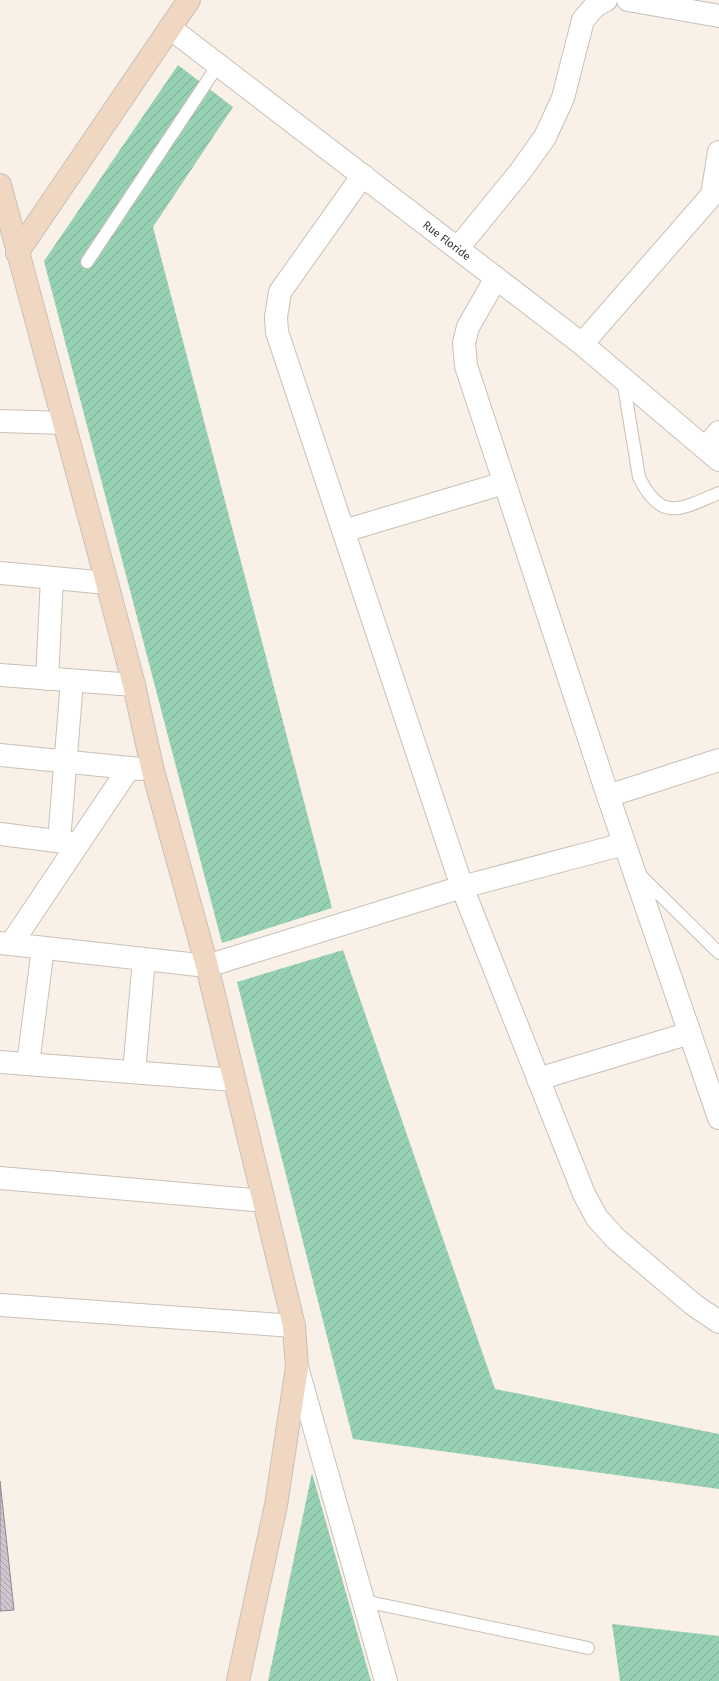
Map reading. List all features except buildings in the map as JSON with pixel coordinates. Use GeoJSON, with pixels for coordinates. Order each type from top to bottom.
{"type":"FeatureCollection","features":[{"type":"Feature","properties":{"kind":"street"},"geometry":{"type":"LineString","coordinates":[[17,252],[189,0]]}},
{"type":"Feature","properties":{"kind":"street"},"geometry":{"type":"LineString","coordinates":[[458,248],[524,167],[545,137],[563,98],[583,20],[595,6],[606,0]]}},
{"type":"Feature","properties":{"kind":"street"},"geometry":{"type":"LineString","coordinates":[[628,0],[719,16]]}},
{"type":"Feature","properties":{"kind":"street","name":"Rue Floride"},"geometry":{"type":"LineString","coordinates":[[170,28],[458,248],[582,344],[623,378],[714,447]]}},
{"type":"Feature","properties":{"kind":"street"},"geometry":{"type":"LineString","coordinates":[[582,344],[715,196],[719,152]]}},
{"type":"Feature","properties":{"kind":"street"},"geometry":{"type":"LineString","coordinates":[[363,175],[280,292],[276,317],[277,332],[462,887],[584,1194],[597,1218],[616,1239],[694,1305],[719,1322]]}},
{"type":"Feature","properties":{"kind":"street"},"geometry":{"type":"LineString","coordinates":[[0,185],[134,685],[153,770],[207,966],[294,1326],[297,1367],[386,1681]]}},
{"type":"Feature","properties":{"kind":"street"},"geometry":{"type":"LineString","coordinates":[[496,278],[468,327],[464,343],[466,366],[624,844],[717,1106]]}},
{"type":"Feature","properties":{"kind":"street"},"geometry":{"type":"LineString","coordinates":[[0,421],[64,423]]}},
{"type":"Feature","properties":{"kind":"street"},"geometry":{"type":"LineString","coordinates":[[344,531],[504,484]]}},
{"type":"Feature","properties":{"kind":"street"},"geometry":{"type":"LineString","coordinates":[[0,573],[107,583]]}},
{"type":"Feature","properties":{"kind":"street"},"geometry":{"type":"LineString","coordinates":[[47,679],[52,578]]}},
{"type":"Feature","properties":{"kind":"street"},"geometry":{"type":"LineString","coordinates":[[0,675],[134,685]]}},
{"type":"Feature","properties":{"kind":"street"},"geometry":{"type":"LineString","coordinates":[[68,842],[65,761],[72,681]]}},
{"type":"Feature","properties":{"kind":"street"},"geometry":{"type":"LineString","coordinates":[[0,755],[153,770]]}},
{"type":"Feature","properties":{"kind":"street"},"geometry":{"type":"LineString","coordinates":[[608,796],[719,760]]}},
{"type":"Feature","properties":{"kind":"street"},"geometry":{"type":"LineString","coordinates":[[129,768],[68,842],[6,943],[207,966],[462,887],[624,844]]}},
{"type":"Feature","properties":{"kind":"street"},"geometry":{"type":"LineString","coordinates":[[0,834],[68,842]]}},
{"type":"Feature","properties":{"kind":"street"},"geometry":{"type":"LineString","coordinates":[[28,1064],[43,948]]}},
{"type":"Feature","properties":{"kind":"street"},"geometry":{"type":"LineString","coordinates":[[134,1072],[144,959]]}},
{"type":"Feature","properties":{"kind":"street"},"geometry":{"type":"LineString","coordinates":[[538,1079],[690,1033]]}},
{"type":"Feature","properties":{"kind":"street"},"geometry":{"type":"LineString","coordinates":[[0,1062],[234,1080]]}},
{"type":"Feature","properties":{"kind":"street"},"geometry":{"type":"LineString","coordinates":[[0,1178],[264,1201]]}},
{"type":"Feature","properties":{"kind":"street"},"geometry":{"type":"LineString","coordinates":[[0,1305],[294,1326]]}},
{"type":"Feature","properties":{"kind":"street"},"geometry":{"type":"LineString","coordinates":[[238,1681],[276,1505],[297,1367]]}},
{"type":"Feature","properties":{"kind":"lane"},"geometry":{"type":"LineString","coordinates":[[87,262],[218,65]]}},
{"type":"Feature","properties":{"kind":"lane"},"geometry":{"type":"LineString","coordinates":[[623,378],[639,477],[646,492],[656,503],[672,509],[692,505],[719,493]]}},
{"type":"Feature","properties":{"kind":"lane"},"geometry":{"type":"LineString","coordinates":[[633,868],[719,953]]}},
{"type":"Feature","properties":{"kind":"lane"},"geometry":{"type":"LineString","coordinates":[[364,1601],[588,1648]]}},
{"type":"Feature","properties":{"kind":"green space"},"geometry":{"type":"Polygon","coordinates":[[[178,65],[233,107],[153,227],[332,908],[222,943],[44,261],[178,65]]]}},
{"type":"Feature","properties":{"kind":"green space"},"geometry":{"type":"Polygon","coordinates":[[[343,950],[495,1389],[719,1434],[719,1489],[353,1439],[237,982],[343,950]]]}},
{"type":"Feature","properties":{"kind":"green space"},"geometry":{"type":"Polygon","coordinates":[[[312,1473],[371,1681],[268,1681],[312,1473]]]}},
{"type":"Feature","properties":{"kind":"green space"},"geometry":{"type":"Polygon","coordinates":[[[612,1624],[719,1636],[719,1681],[620,1681],[612,1624]]]}}]}
